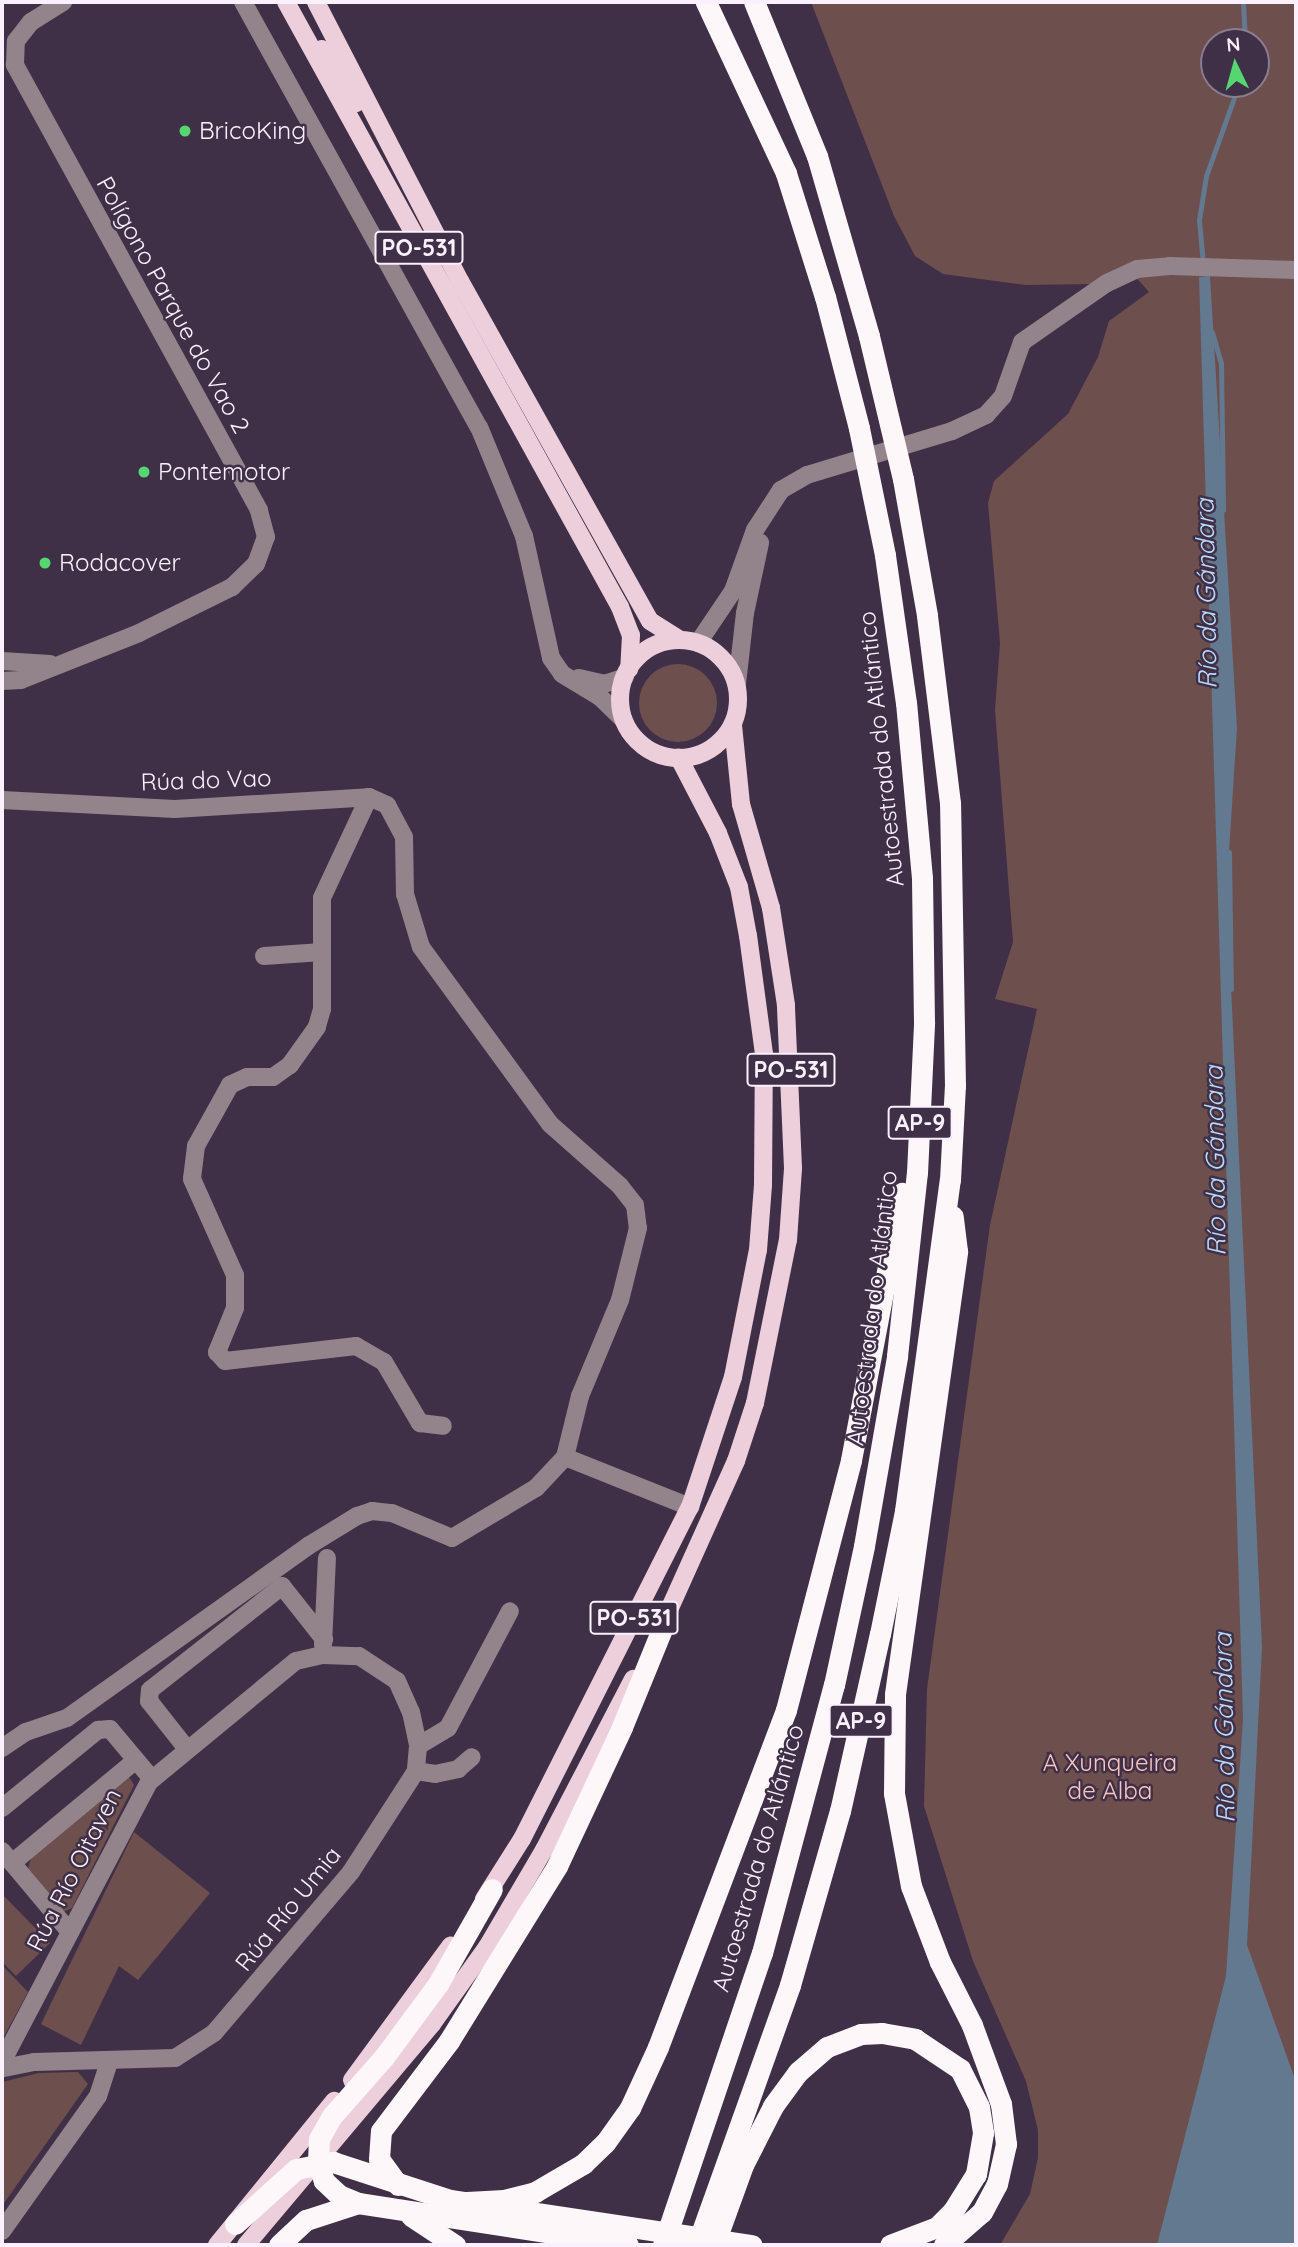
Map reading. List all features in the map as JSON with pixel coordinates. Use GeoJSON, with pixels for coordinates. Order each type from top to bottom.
{"type":"FeatureCollection","features":[{"type":"Feature","properties":{"kind":"highway","name":"Autoestrada do Atlántico"},"geometry":{"type":"LineString","coordinates":[[663,2245],[762,1952],[834,1685],[864,1546],[897,1356],[923,1070],[922,878],[906,703],[885,555],[825,297],[786,173],[706,2]]}},
{"type":"Feature","properties":{"kind":"highway","name":"AP-9"},"geometry":{"type":"LineString","coordinates":[[697,2245],[790,1985],[840,1811],[905,1511],[950,1180],[956,991],[950,803],[924,601],[903,479],[865,323],[817,156],[754,2]]}},
{"type":"Feature","properties":{"kind":"highway"},"geometry":{"type":"LineString","coordinates":[[467,2202],[504,2200],[536,2192],[583,2164],[605,2143],[630,2108],[658,2047],[786,1710],[851,1460],[923,1070]]}},
{"type":"Feature","properties":{"kind":"highway"},"geometry":{"type":"LineString","coordinates":[[944,2245],[982,2212],[997,2184],[1006,2144],[1001,2104],[981,2048],[940,1962],[911,1886],[894,1793],[894,1694],[957,1251],[950,1180]]}},
{"type":"Feature","properties":{"kind":"highway"},"geometry":{"type":"LineString","coordinates":[[398,2185],[379,2159],[381,2131],[449,2041],[557,1866],[622,1727],[666,1619]]}},
{"type":"Feature","properties":{"kind":"highway"},"geometry":{"type":"LineString","coordinates":[[492,1889],[438,1984],[324,2128],[317,2147],[318,2163],[331,2190],[358,2203],[400,2211],[615,2237],[752,2245]]}},
{"type":"Feature","properties":{"kind":"highway"},"geometry":{"type":"LineString","coordinates":[[714,2245],[743,2165],[773,2106],[798,2072],[827,2047],[861,2034],[882,2033],[915,2039],[960,2069],[979,2107],[983,2133],[976,2174],[953,2211],[937,2227],[890,2245]]}},
{"type":"Feature","properties":{"kind":"highway"},"geometry":{"type":"LineString","coordinates":[[235,2224],[284,2177],[318,2163],[351,2165],[398,2185],[615,2237]]}},
{"type":"Feature","properties":{"kind":"highway"},"geometry":{"type":"LineString","coordinates":[[279,2245],[306,2220],[358,2203]]}},
{"type":"Feature","properties":{"kind":"highway"},"geometry":{"type":"LineString","coordinates":[[400,2211],[455,2245]]}},
{"type":"Feature","properties":{"kind":"main road","name":"PO-531"},"geometry":{"type":"LineString","coordinates":[[286,2],[620,607],[631,635],[620,706],[624,720]]}},
{"type":"Feature","properties":{"kind":"main road"},"geometry":{"type":"LineString","coordinates":[[296,2],[370,129],[492,358],[515,397],[540,424]]}},
{"type":"Feature","properties":{"kind":"main road","name":"PO-531"},"geometry":{"type":"LineString","coordinates":[[246,2245],[432,2024],[487,1947],[544,1850],[666,1619],[744,1438],[788,1240],[793,1154],[786,1004],[771,908],[741,803],[733,725],[737,684],[715,652],[689,642],[650,621],[460,281],[316,2]]}},
{"type":"Feature","properties":{"kind":"main road"},"geometry":{"type":"LineString","coordinates":[[627,673],[651,648],[689,642]]}},
{"type":"Feature","properties":{"kind":"main road"},"geometry":{"type":"LineString","coordinates":[[624,720],[645,748],[678,758],[711,750],[733,725]]}},
{"type":"Feature","properties":{"kind":"main road","name":"PO-531"},"geometry":{"type":"LineString","coordinates":[[217,2245],[362,2068],[492,1889],[690,1507],[733,1377],[758,1250],[763,1185],[764,1054],[739,887],[718,833],[678,758]]}},
{"type":"Feature","properties":{"kind":"street","name":"Polígono Parque do Vao 2"},"geometry":{"type":"LineString","coordinates":[[2,681],[21,680],[61,664],[232,587],[256,564],[266,537],[259,510],[15,65],[16,41],[31,23],[63,2]]}},
{"type":"Feature","properties":{"kind":"street"},"geometry":{"type":"LineString","coordinates":[[243,2],[479,427],[524,536],[546,645],[555,664],[578,688],[600,696],[624,720]]}},
{"type":"Feature","properties":{"kind":"street"},"geometry":{"type":"LineString","coordinates":[[689,642],[733,591],[769,505],[781,490],[807,475],[952,431],[986,415],[1003,396],[1022,342],[1107,283],[1137,269],[1170,266],[1296,270]]}},
{"type":"Feature","properties":{"kind":"street"},"geometry":{"type":"LineString","coordinates":[[737,684],[745,613],[769,505]]}},
{"type":"Feature","properties":{"kind":"street"},"geometry":{"type":"LineString","coordinates":[[2,661],[61,664]]}},
{"type":"Feature","properties":{"kind":"street"},"geometry":{"type":"LineString","coordinates":[[555,664],[588,682],[604,684],[627,673]]}},
{"type":"Feature","properties":{"kind":"street"},"geometry":{"type":"LineString","coordinates":[[2,1748],[26,1732],[67,1718],[307,1546],[357,1516],[373,1511],[392,1513],[452,1538],[536,1488],[565,1457],[580,1396],[620,1300],[638,1228],[635,1205],[620,1186],[550,1124],[421,947],[405,894],[401,828],[387,805],[369,797],[322,898],[322,1009],[317,1027],[290,1065],[274,1077],[247,1077],[230,1086],[196,1146],[192,1179],[235,1275],[235,1308],[217,1352],[235,1362],[288,1350],[356,1346],[371,1351],[384,1362],[420,1423],[443,1426]]}},
{"type":"Feature","properties":{"kind":"street","name":"Rúa do Vao"},"geometry":{"type":"LineString","coordinates":[[2,800],[175,809],[369,797]]}},
{"type":"Feature","properties":{"kind":"street"},"geometry":{"type":"LineString","coordinates":[[264,956],[321,952]]}},
{"type":"Feature","properties":{"kind":"street"},"geometry":{"type":"LineString","coordinates":[[565,1457],[690,1507]]}},
{"type":"Feature","properties":{"kind":"street"},"geometry":{"type":"LineString","coordinates":[[323,1647],[327,1558]]}},
{"type":"Feature","properties":{"kind":"street"},"geometry":{"type":"LineString","coordinates":[[187,1749],[149,1701],[150,1690],[282,1586],[323,1647]]}},
{"type":"Feature","properties":{"kind":"street"},"geometry":{"type":"LineString","coordinates":[[418,1746],[448,1728],[510,1611]]}},
{"type":"Feature","properties":{"kind":"street","name":"Rúa Río Umia"},"geometry":{"type":"LineString","coordinates":[[2,2068],[34,2062],[109,2062],[175,2058],[214,2033],[351,1872],[416,1771],[418,1746],[411,1712],[397,1681],[359,1656],[323,1647]]}},
{"type":"Feature","properties":{"kind":"street","name":"Rúa Río Oitaven"},"geometry":{"type":"LineString","coordinates":[[2,2062],[139,1795],[152,1779],[281,1671],[323,1647]]}},
{"type":"Feature","properties":{"kind":"street"},"geometry":{"type":"LineString","coordinates":[[2,1808],[98,1730],[110,1729],[152,1779]]}},
{"type":"Feature","properties":{"kind":"street"},"geometry":{"type":"LineString","coordinates":[[416,1771],[436,1774],[458,1769],[472,1757]]}},
{"type":"Feature","properties":{"kind":"street"},"geometry":{"type":"LineString","coordinates":[[70,1932],[7,1857],[136,1760]]}},
{"type":"Feature","properties":{"kind":"street"},"geometry":{"type":"LineString","coordinates":[[2,2231],[98,2096],[109,2062]]}},
{"type":"Feature","properties":{"kind":"green space","name":"A Xunqueira de Alba"},"geometry":{"type":"Polygon","coordinates":[[[811,2],[1296,2],[1296,2245],[1000,2245],[1030,2194],[1038,2158],[1038,2130],[1026,2081],[973,1961],[924,1806],[927,1689],[990,1225],[1037,1009],[995,999],[1013,942],[995,710],[1000,643],[988,503],[994,481],[1068,414],[1098,357],[1109,321],[1149,292],[1125,265],[1091,284],[1025,285],[943,274],[915,256],[894,216],[811,2]]]}},
{"type":"Feature","properties":{"kind":"green space"},"geometry":{"type":"Polygon","coordinates":[[[678,664],[693,667],[710,681],[717,703],[714,718],[700,735],[678,742],[663,739],[646,725],[639,703],[642,688],[656,671],[678,664]]]}},
{"type":"Feature","properties":{"kind":"green space"},"geometry":{"type":"Polygon","coordinates":[[[129,1777],[134,1785],[72,1908],[63,1912],[28,1868],[32,1856],[129,1777]]]}},
{"type":"Feature","properties":{"kind":"green space"},"geometry":{"type":"Polygon","coordinates":[[[134,1832],[210,1893],[138,1980],[119,1966],[81,2045],[41,2024],[134,1832]]]}},
{"type":"Feature","properties":{"kind":"green space"},"geometry":{"type":"Polygon","coordinates":[[[2,1894],[50,1943],[16,1976],[2,1962],[2,1894]]]}},
{"type":"Feature","properties":{"kind":"green space"},"geometry":{"type":"Polygon","coordinates":[[[2,1965],[28,1992],[2,2040],[2,1965]]]}},
{"type":"Feature","properties":{"kind":"green space"},"geometry":{"type":"Polygon","coordinates":[[[78,2072],[88,2084],[2,2206],[2,2082],[39,2073],[78,2072]]]}},
{"type":"Feature","properties":{"kind":"water"},"geometry":{"type":"Polygon","coordinates":[[[1210,276],[1237,728],[1229,852],[1231,986],[1262,1647],[1247,1945],[1296,2082],[1296,2245],[1157,2245],[1226,1976],[1243,1719],[1199,277],[1210,276]]]}},
{"type":"Feature","properties":{"kind":"waterway","name":"Río da Gándara"},"geometry":{"type":"LineString","coordinates":[[1243,2],[1244,28]]}},
{"type":"Feature","properties":{"kind":"waterway","name":"Río da Gándara"},"geometry":{"type":"LineString","coordinates":[[1203,264],[1199,220],[1206,176],[1234,98]]}},
{"type":"Feature","properties":{"kind":"waterway","name":"Río da Gándara"},"geometry":{"type":"LineString","coordinates":[[1212,332],[1221,363],[1223,510]]}},
{"type":"Feature","properties":{"kind":"waterway","name":"Río da Gándara"},"geometry":{"type":"LineString","coordinates":[[1229,852],[1231,989]]}},
{"type":"Feature","properties":{"kind":"place","name":"BricoKing"},"geometry":{"type":"Point","coordinates":[185,131]}},
{"type":"Feature","properties":{"kind":"place","name":"Pontemotor"},"geometry":{"type":"Point","coordinates":[144,472]}},
{"type":"Feature","properties":{"kind":"place","name":"Rodacover"},"geometry":{"type":"Point","coordinates":[45,563]}}]}
